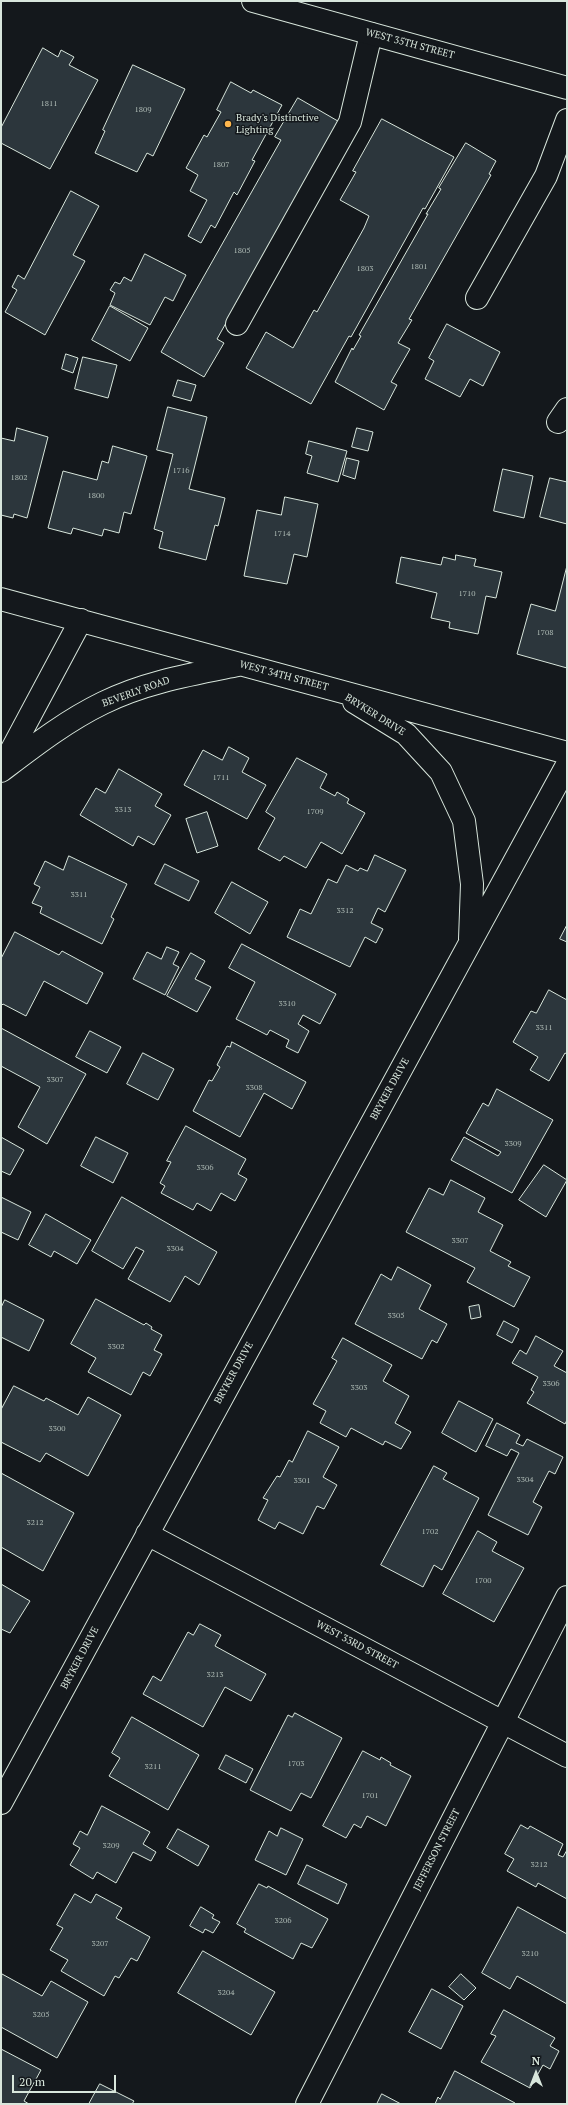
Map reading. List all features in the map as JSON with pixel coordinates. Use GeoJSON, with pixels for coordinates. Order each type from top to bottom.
{"type":"FeatureCollection","features":[{"type":"Feature","properties":{"kind":"street","name":"WEST 35TH STREET"},"geometry":{"type":"LineString","coordinates":[[253,1],[567,88]]}},
{"type":"Feature","properties":{"kind":"street"},"geometry":{"type":"LineString","coordinates":[[238,324],[350,122],[371,34]]}},
{"type":"Feature","properties":{"kind":"street"},"geometry":{"type":"LineString","coordinates":[[477,298],[546,176],[567,120]]}},
{"type":"Feature","properties":{"kind":"street","name":"WEST 34TH STREET"},"geometry":{"type":"LineString","coordinates":[[1,599],[567,753]]}},
{"type":"Feature","properties":{"kind":"street","name":"BEVERLY ROAD"},"geometry":{"type":"LineString","coordinates":[[1,770],[81,620]]}},
{"type":"Feature","properties":{"kind":"street","name":"BEVERLY ROAD"},"geometry":{"type":"LineString","coordinates":[[1,770],[50,734],[104,702],[166,680],[242,664]]}},
{"type":"Feature","properties":{"kind":"street","name":"BRYKER DRIVE"},"geometry":{"type":"LineString","coordinates":[[332,689],[406,734],[441,772],[464,821],[472,884],[469,944]]}},
{"type":"Feature","properties":{"kind":"street","name":"BRYKER DRIVE"},"geometry":{"type":"LineString","coordinates":[[1,1803],[567,765]]}},
{"type":"Feature","properties":{"kind":"street","name":"WEST 33RD STREET"},"geometry":{"type":"LineString","coordinates":[[147,1534],[567,1756]]}},
{"type":"Feature","properties":{"kind":"street","name":"JEFFERSON STREET"},"geometry":{"type":"LineString","coordinates":[[307,2104],[567,1596]]}},
{"type":"Feature","properties":{"kind":"building"},"geometry":{"type":"Polygon","coordinates":[[[43,48],[58,57],[61,50],[74,57],[69,65],[98,80],[50,169],[1,143],[1,128],[43,48]]]}},
{"type":"Feature","properties":{"kind":"building"},"geometry":{"type":"Polygon","coordinates":[[[133,65],[185,89],[153,156],[147,153],[137,172],[95,153],[105,131],[103,130],[133,65]]]}},
{"type":"Feature","properties":{"kind":"building"},"geometry":{"type":"Polygon","coordinates":[[[231,82],[251,93],[253,90],[282,105],[252,160],[255,161],[237,195],[234,192],[215,228],[211,225],[201,243],[188,236],[207,200],[190,191],[198,175],[186,168],[204,135],[207,137],[221,112],[217,110],[231,82]]]}},
{"type":"Feature","properties":{"kind":"building"},"geometry":{"type":"Polygon","coordinates":[[[298,98],[343,124],[317,161],[217,339],[224,343],[204,377],[161,352],[281,140],[275,137],[298,98]]]}},
{"type":"Feature","properties":{"kind":"building"},"geometry":{"type":"Polygon","coordinates":[[[382,119],[454,157],[425,209],[423,208],[351,337],[349,336],[311,404],[246,368],[266,332],[293,348],[314,310],[317,312],[364,228],[369,216],[340,200],[356,172],[353,171],[382,119]]]}},
{"type":"Feature","properties":{"kind":"building"},"geometry":{"type":"Polygon","coordinates":[[[466,143],[496,161],[489,174],[491,175],[409,319],[412,320],[398,343],[410,349],[391,382],[397,385],[384,410],[335,382],[352,348],[353,350],[361,336],[359,335],[428,214],[426,214],[441,189],[439,188],[466,143]]]}},
{"type":"Feature","properties":{"kind":"building"},"geometry":{"type":"Polygon","coordinates":[[[71,191],[99,206],[73,255],[85,261],[45,335],[5,312],[17,290],[12,287],[18,275],[24,279],[71,191]]]}},
{"type":"Feature","properties":{"kind":"building"},"geometry":{"type":"Polygon","coordinates":[[[145,254],[186,275],[173,301],[165,297],[150,325],[110,305],[115,293],[110,290],[115,282],[120,284],[124,277],[131,281],[145,254]]]}},
{"type":"Feature","properties":{"kind":"building"},"geometry":{"type":"Polygon","coordinates":[[[110,306],[148,328],[130,361],[92,340],[110,306]]]}},
{"type":"Feature","properties":{"kind":"building"},"geometry":{"type":"Polygon","coordinates":[[[447,324],[500,352],[483,386],[470,379],[460,397],[425,379],[434,361],[429,358],[447,324]]]}},
{"type":"Feature","properties":{"kind":"building"},"geometry":{"type":"Polygon","coordinates":[[[66,354],[78,358],[73,373],[62,369],[66,354]]]}},
{"type":"Feature","properties":{"kind":"building"},"geometry":{"type":"Polygon","coordinates":[[[83,357],[117,365],[108,398],[75,389],[83,357]]]}},
{"type":"Feature","properties":{"kind":"building"},"geometry":{"type":"Polygon","coordinates":[[[178,380],[196,385],[191,401],[173,396],[178,380]]]}},
{"type":"Feature","properties":{"kind":"building"},"geometry":{"type":"Polygon","coordinates":[[[168,407],[207,417],[189,489],[225,498],[218,526],[215,525],[206,560],[159,548],[163,532],[154,529],[173,454],[157,450],[168,407]]]}},
{"type":"Feature","properties":{"kind":"building"},"geometry":{"type":"Polygon","coordinates":[[[17,428],[48,437],[27,518],[14,514],[13,518],[1,515],[1,438],[14,441],[17,428]]]}},
{"type":"Feature","properties":{"kind":"building"},"geometry":{"type":"Polygon","coordinates":[[[357,428],[373,432],[368,451],[352,447],[357,428]]]}},
{"type":"Feature","properties":{"kind":"building"},"geometry":{"type":"Polygon","coordinates":[[[309,441],[347,451],[338,482],[307,473],[312,456],[306,454],[309,441]]]}},
{"type":"Feature","properties":{"kind":"building"},"geometry":{"type":"Polygon","coordinates":[[[113,446],[147,456],[131,514],[124,512],[119,533],[104,529],[102,536],[73,528],[71,534],[48,528],[63,471],[97,480],[102,461],[108,463],[113,446]]]}},
{"type":"Feature","properties":{"kind":"building"},"geometry":{"type":"Polygon","coordinates":[[[347,458],[359,461],[355,479],[343,475],[347,458]]]}},
{"type":"Feature","properties":{"kind":"building"},"geometry":{"type":"Polygon","coordinates":[[[503,469],[533,476],[524,518],[494,511],[503,469]]]}},
{"type":"Feature","properties":{"kind":"building"},"geometry":{"type":"Polygon","coordinates":[[[550,478],[567,482],[567,524],[540,517],[550,478]]]}},
{"type":"Feature","properties":{"kind":"building"},"geometry":{"type":"Polygon","coordinates":[[[285,497],[318,504],[307,557],[294,554],[287,584],[244,576],[257,510],[281,515],[285,497]]]}},
{"type":"Feature","properties":{"kind":"building"},"geometry":{"type":"Polygon","coordinates":[[[456,555],[476,559],[474,566],[502,572],[496,598],[486,596],[478,634],[449,628],[450,622],[431,618],[437,593],[396,583],[401,557],[441,565],[443,557],[455,560],[456,555]]]}},
{"type":"Feature","properties":{"kind":"building"},"geometry":{"type":"Polygon","coordinates":[[[567,566],[567,668],[517,654],[531,604],[555,611],[567,566]]]}},
{"type":"Feature","properties":{"kind":"building"},"geometry":{"type":"Polygon","coordinates":[[[229,747],[249,758],[242,772],[266,785],[247,819],[184,785],[203,750],[222,760],[229,747]]]}},
{"type":"Feature","properties":{"kind":"building"},"geometry":{"type":"Polygon","coordinates":[[[297,758],[327,774],[320,788],[335,796],[337,792],[349,799],[347,803],[365,813],[342,854],[321,842],[306,868],[284,856],[280,861],[258,849],[275,818],[266,812],[297,758]]]}},
{"type":"Feature","properties":{"kind":"building"},"geometry":{"type":"Polygon","coordinates":[[[119,769],[162,794],[155,806],[171,815],[154,845],[138,836],[133,846],[80,815],[96,788],[105,793],[119,769]]]}},
{"type":"Feature","properties":{"kind":"building"},"geometry":{"type":"Polygon","coordinates":[[[207,812],[218,846],[197,853],[186,819],[207,812]]]}},
{"type":"Feature","properties":{"kind":"building"},"geometry":{"type":"Polygon","coordinates":[[[375,855],[406,870],[385,912],[378,908],[371,923],[383,929],[376,943],[365,937],[350,967],[287,937],[300,909],[311,914],[328,879],[337,883],[346,865],[358,871],[360,868],[367,871],[375,855]]]}},
{"type":"Feature","properties":{"kind":"building"},"geometry":{"type":"Polygon","coordinates":[[[69,856],[127,884],[111,917],[114,919],[102,944],[40,913],[42,907],[32,903],[40,887],[34,884],[45,861],[63,870],[69,856]]]}},
{"type":"Feature","properties":{"kind":"building"},"geometry":{"type":"Polygon","coordinates":[[[165,864],[199,881],[189,901],[155,884],[165,864]]]}},
{"type":"Feature","properties":{"kind":"building"},"geometry":{"type":"Polygon","coordinates":[[[232,882],[268,902],[250,934],[215,913],[232,882]]]}},
{"type":"Feature","properties":{"kind":"building"},"geometry":{"type":"Polygon","coordinates":[[[567,925],[567,942],[560,939],[567,925]]]}},
{"type":"Feature","properties":{"kind":"building"},"geometry":{"type":"Polygon","coordinates":[[[15,932],[59,955],[62,951],[103,973],[87,1004],[44,981],[26,1016],[3,1004],[1,1006],[1,959],[15,932]]]}},
{"type":"Feature","properties":{"kind":"building"},"geometry":{"type":"Polygon","coordinates":[[[242,944],[336,994],[320,1024],[303,1015],[298,1024],[309,1031],[298,1053],[286,1047],[289,1040],[270,1030],[267,1035],[236,1019],[255,982],[229,968],[242,944]]]}},
{"type":"Feature","properties":{"kind":"building"},"geometry":{"type":"Polygon","coordinates":[[[167,947],[179,952],[173,964],[179,967],[165,995],[133,979],[147,952],[161,959],[167,947]]]}},
{"type":"Feature","properties":{"kind":"building"},"geometry":{"type":"Polygon","coordinates":[[[191,953],[205,961],[195,979],[211,987],[197,1012],[167,996],[191,953]]]}},
{"type":"Feature","properties":{"kind":"building"},"geometry":{"type":"Polygon","coordinates":[[[549,990],[567,1000],[567,1054],[565,1053],[549,1081],[530,1070],[538,1057],[513,1042],[531,1011],[536,1013],[549,990]]]}},
{"type":"Feature","properties":{"kind":"building"},"geometry":{"type":"Polygon","coordinates":[[[1,1028],[86,1074],[47,1144],[18,1127],[40,1087],[1,1066],[1,1028]]]}},
{"type":"Feature","properties":{"kind":"building"},"geometry":{"type":"Polygon","coordinates":[[[90,1031],[121,1047],[107,1073],[76,1057],[90,1031]]]}},
{"type":"Feature","properties":{"kind":"building"},"geometry":{"type":"Polygon","coordinates":[[[232,1042],[306,1082],[292,1109],[264,1093],[240,1137],[193,1111],[209,1080],[212,1081],[220,1067],[217,1065],[227,1046],[230,1047],[232,1042]]]}},
{"type":"Feature","properties":{"kind":"building"},"geometry":{"type":"Polygon","coordinates":[[[143,1053],[174,1069],[158,1100],[127,1084],[143,1053]]]}},
{"type":"Feature","properties":{"kind":"building"},"geometry":{"type":"Polygon","coordinates":[[[497,1089],[553,1120],[512,1193],[451,1160],[464,1137],[498,1156],[501,1152],[466,1133],[483,1103],[488,1106],[497,1089]]]}},
{"type":"Feature","properties":{"kind":"building"},"geometry":{"type":"Polygon","coordinates":[[[186,1126],[246,1159],[238,1174],[247,1179],[235,1201],[221,1193],[211,1211],[197,1203],[193,1210],[161,1193],[165,1186],[160,1183],[171,1162],[167,1161],[186,1126]]]}},
{"type":"Feature","properties":{"kind":"building"},"geometry":{"type":"Polygon","coordinates":[[[1,1137],[24,1150],[10,1175],[1,1171],[1,1137]]]}},
{"type":"Feature","properties":{"kind":"building"},"geometry":{"type":"Polygon","coordinates":[[[96,1137],[128,1153],[113,1183],[81,1166],[96,1137]]]}},
{"type":"Feature","properties":{"kind":"building"},"geometry":{"type":"Polygon","coordinates":[[[544,1165],[567,1180],[546,1217],[519,1200],[544,1165]]]}},
{"type":"Feature","properties":{"kind":"building"},"geometry":{"type":"Polygon","coordinates":[[[451,1180],[485,1198],[478,1212],[503,1225],[490,1251],[511,1262],[508,1266],[530,1277],[514,1307],[467,1282],[475,1268],[406,1232],[429,1188],[443,1195],[451,1180]]]}},
{"type":"Feature","properties":{"kind":"building"},"geometry":{"type":"Polygon","coordinates":[[[1,1197],[31,1212],[18,1240],[1,1232],[1,1197]]]}},
{"type":"Feature","properties":{"kind":"building"},"geometry":{"type":"Polygon","coordinates":[[[122,1197],[217,1252],[199,1285],[185,1276],[170,1302],[128,1279],[144,1251],[136,1247],[123,1269],[92,1251],[122,1197]]]}},
{"type":"Feature","properties":{"kind":"building"},"geometry":{"type":"Polygon","coordinates":[[[46,1214],[91,1240],[77,1264],[54,1251],[51,1257],[29,1245],[46,1214]]]}},
{"type":"Feature","properties":{"kind":"building"},"geometry":{"type":"Polygon","coordinates":[[[398,1267],[431,1285],[419,1309],[447,1324],[437,1343],[432,1340],[422,1359],[355,1324],[381,1274],[391,1280],[398,1267]]]}},
{"type":"Feature","properties":{"kind":"building"},"geometry":{"type":"Polygon","coordinates":[[[96,1299],[144,1325],[146,1323],[152,1327],[151,1329],[162,1335],[154,1350],[162,1354],[150,1376],[143,1372],[131,1395],[88,1372],[96,1358],[71,1344],[96,1299]]]}},
{"type":"Feature","properties":{"kind":"building"},"geometry":{"type":"Polygon","coordinates":[[[5,1300],[44,1320],[29,1351],[1,1337],[1,1308],[5,1300]]]}},
{"type":"Feature","properties":{"kind":"building"},"geometry":{"type":"Polygon","coordinates":[[[479,1305],[481,1317],[471,1319],[469,1307],[479,1305]]]}},
{"type":"Feature","properties":{"kind":"building"},"geometry":{"type":"Polygon","coordinates":[[[504,1321],[519,1329],[512,1343],[497,1335],[504,1321]]]}},
{"type":"Feature","properties":{"kind":"building"},"geometry":{"type":"Polygon","coordinates":[[[536,1336],[563,1351],[554,1366],[567,1373],[567,1420],[565,1424],[527,1403],[534,1392],[531,1390],[538,1377],[512,1363],[520,1350],[526,1354],[536,1336]]]}},
{"type":"Feature","properties":{"kind":"building"},"geometry":{"type":"Polygon","coordinates":[[[343,1338],[392,1365],[383,1381],[409,1396],[395,1423],[411,1432],[401,1449],[385,1441],[383,1445],[351,1428],[346,1437],[320,1423],[326,1411],[313,1404],[337,1361],[332,1358],[343,1338]]]}},
{"type":"Feature","properties":{"kind":"building"},"geometry":{"type":"Polygon","coordinates":[[[14,1386],[44,1401],[46,1398],[78,1415],[88,1397],[121,1415],[88,1476],[46,1453],[40,1462],[1,1442],[1,1410],[14,1386]]]}},
{"type":"Feature","properties":{"kind":"building"},"geometry":{"type":"Polygon","coordinates":[[[459,1401],[493,1419],[476,1452],[442,1433],[459,1401]]]}},
{"type":"Feature","properties":{"kind":"building"},"geometry":{"type":"Polygon","coordinates":[[[497,1423],[520,1435],[516,1443],[523,1446],[527,1439],[563,1457],[555,1474],[549,1471],[533,1502],[542,1507],[528,1535],[488,1515],[519,1453],[511,1449],[507,1456],[486,1446],[497,1423]]]}},
{"type":"Feature","properties":{"kind":"building"},"geometry":{"type":"Polygon","coordinates":[[[308,1431],[339,1447],[323,1477],[337,1485],[324,1509],[317,1506],[303,1534],[279,1522],[275,1529],[258,1520],[268,1500],[263,1498],[277,1476],[280,1477],[289,1460],[292,1462],[308,1431]]]}},
{"type":"Feature","properties":{"kind":"building"},"geometry":{"type":"Polygon","coordinates":[[[434,1466],[447,1473],[443,1479],[479,1498],[442,1570],[434,1565],[423,1587],[381,1565],[434,1466]]]}},
{"type":"Feature","properties":{"kind":"building"},"geometry":{"type":"Polygon","coordinates":[[[1,1473],[74,1513],[43,1571],[1,1547],[1,1473]]]}},
{"type":"Feature","properties":{"kind":"building"},"geometry":{"type":"Polygon","coordinates":[[[478,1531],[497,1542],[492,1551],[524,1568],[494,1622],[443,1594],[478,1531]]]}},
{"type":"Feature","properties":{"kind":"building"},"geometry":{"type":"Polygon","coordinates":[[[1,1584],[30,1601],[10,1633],[1,1629],[1,1584]]]}},
{"type":"Feature","properties":{"kind":"building"},"geometry":{"type":"Polygon","coordinates":[[[200,1624],[221,1635],[215,1646],[266,1674],[251,1701],[225,1687],[203,1727],[143,1694],[153,1676],[161,1681],[188,1632],[193,1635],[200,1624]]]}},
{"type":"Feature","properties":{"kind":"building"},"geometry":{"type":"Polygon","coordinates":[[[295,1713],[342,1738],[311,1798],[301,1793],[291,1811],[250,1790],[288,1715],[292,1717],[295,1713]]]}},
{"type":"Feature","properties":{"kind":"building"},"geometry":{"type":"Polygon","coordinates":[[[132,1717],[199,1755],[168,1810],[109,1776],[120,1758],[112,1753],[132,1717]]]}},
{"type":"Feature","properties":{"kind":"building"},"geometry":{"type":"Polygon","coordinates":[[[363,1751],[380,1760],[381,1757],[391,1763],[390,1765],[411,1776],[386,1826],[367,1816],[361,1828],[354,1824],[346,1838],[323,1826],[363,1751]]]}},
{"type":"Feature","properties":{"kind":"building"},"geometry":{"type":"Polygon","coordinates":[[[226,1755],[253,1769],[246,1783],[219,1769],[226,1755]]]}},
{"type":"Feature","properties":{"kind":"building"},"geometry":{"type":"Polygon","coordinates":[[[102,1806],[150,1832],[143,1844],[156,1852],[151,1861],[133,1852],[116,1883],[97,1872],[93,1879],[70,1865],[80,1848],[73,1844],[80,1831],[87,1835],[102,1806]]]}},
{"type":"Feature","properties":{"kind":"building"},"geometry":{"type":"Polygon","coordinates":[[[521,1825],[528,1829],[530,1826],[563,1844],[558,1855],[563,1857],[567,1850],[567,1899],[538,1883],[536,1887],[507,1871],[514,1859],[505,1854],[521,1825]]]}},
{"type":"Feature","properties":{"kind":"building"},"geometry":{"type":"Polygon","coordinates":[[[281,1828],[303,1839],[286,1875],[255,1860],[269,1831],[277,1836],[281,1828]]]}},
{"type":"Feature","properties":{"kind":"building"},"geometry":{"type":"Polygon","coordinates":[[[178,1829],[209,1846],[198,1866],[167,1848],[178,1829]]]}},
{"type":"Feature","properties":{"kind":"building"},"geometry":{"type":"Polygon","coordinates":[[[307,1865],[347,1884],[338,1904],[298,1884],[307,1865]]]}},
{"type":"Feature","properties":{"kind":"building"},"geometry":{"type":"Polygon","coordinates":[[[259,1884],[267,1888],[268,1886],[328,1919],[312,1948],[301,1943],[293,1959],[244,1932],[246,1929],[237,1924],[259,1884]]]}},
{"type":"Feature","properties":{"kind":"building"},"geometry":{"type":"Polygon","coordinates":[[[75,1894],[91,1903],[96,1894],[122,1908],[116,1918],[150,1937],[137,1961],[131,1958],[119,1978],[115,1976],[104,1996],[61,1971],[68,1960],[50,1950],[63,1928],[57,1925],[75,1894]]]}},
{"type":"Feature","properties":{"kind":"building"},"geometry":{"type":"Polygon","coordinates":[[[201,1907],[214,1915],[212,1918],[220,1922],[213,1933],[205,1929],[203,1933],[190,1926],[201,1907]]]}},
{"type":"Feature","properties":{"kind":"building"},"geometry":{"type":"Polygon","coordinates":[[[518,1907],[567,1934],[567,2004],[517,1976],[510,1989],[482,1973],[518,1907]]]}},
{"type":"Feature","properties":{"kind":"building"},"geometry":{"type":"Polygon","coordinates":[[[203,1951],[275,1992],[251,2035],[178,1993],[203,1951]]]}},
{"type":"Feature","properties":{"kind":"building"},"geometry":{"type":"Polygon","coordinates":[[[2,1974],[42,1996],[51,1981],[88,2002],[57,2058],[1,2027],[2,1974]]]}},
{"type":"Feature","properties":{"kind":"building"},"geometry":{"type":"Polygon","coordinates":[[[461,1974],[476,1988],[464,2000],[449,1987],[461,1974]]]}},
{"type":"Feature","properties":{"kind":"building"},"geometry":{"type":"Polygon","coordinates":[[[432,1989],[463,2006],[441,2049],[409,2032],[432,1989]]]}},
{"type":"Feature","properties":{"kind":"building"},"geometry":{"type":"Polygon","coordinates":[[[504,2010],[555,2038],[550,2046],[559,2051],[550,2069],[543,2065],[530,2088],[481,2062],[496,2036],[491,2034],[504,2010]]]}},
{"type":"Feature","properties":{"kind":"building"},"geometry":{"type":"Polygon","coordinates":[[[1,2049],[41,2070],[24,2101],[29,2104],[1,2104],[1,2049]]]}},
{"type":"Feature","properties":{"kind":"building"},"geometry":{"type":"Polygon","coordinates":[[[455,2071],[515,2104],[435,2104],[438,2097],[440,2099],[455,2071]]]}},
{"type":"Feature","properties":{"kind":"building"},"geometry":{"type":"Polygon","coordinates":[[[100,2084],[134,2101],[132,2104],[89,2104],[100,2084]]]}},
{"type":"Feature","properties":{"kind":"building"},"geometry":{"type":"Polygon","coordinates":[[[382,2094],[401,2104],[377,2104],[382,2094]]]}},
{"type":"Feature","properties":{"kind":"place","name":"Brady's Distinctive Lighting"},"geometry":{"type":"Point","coordinates":[228,124]}}]}
